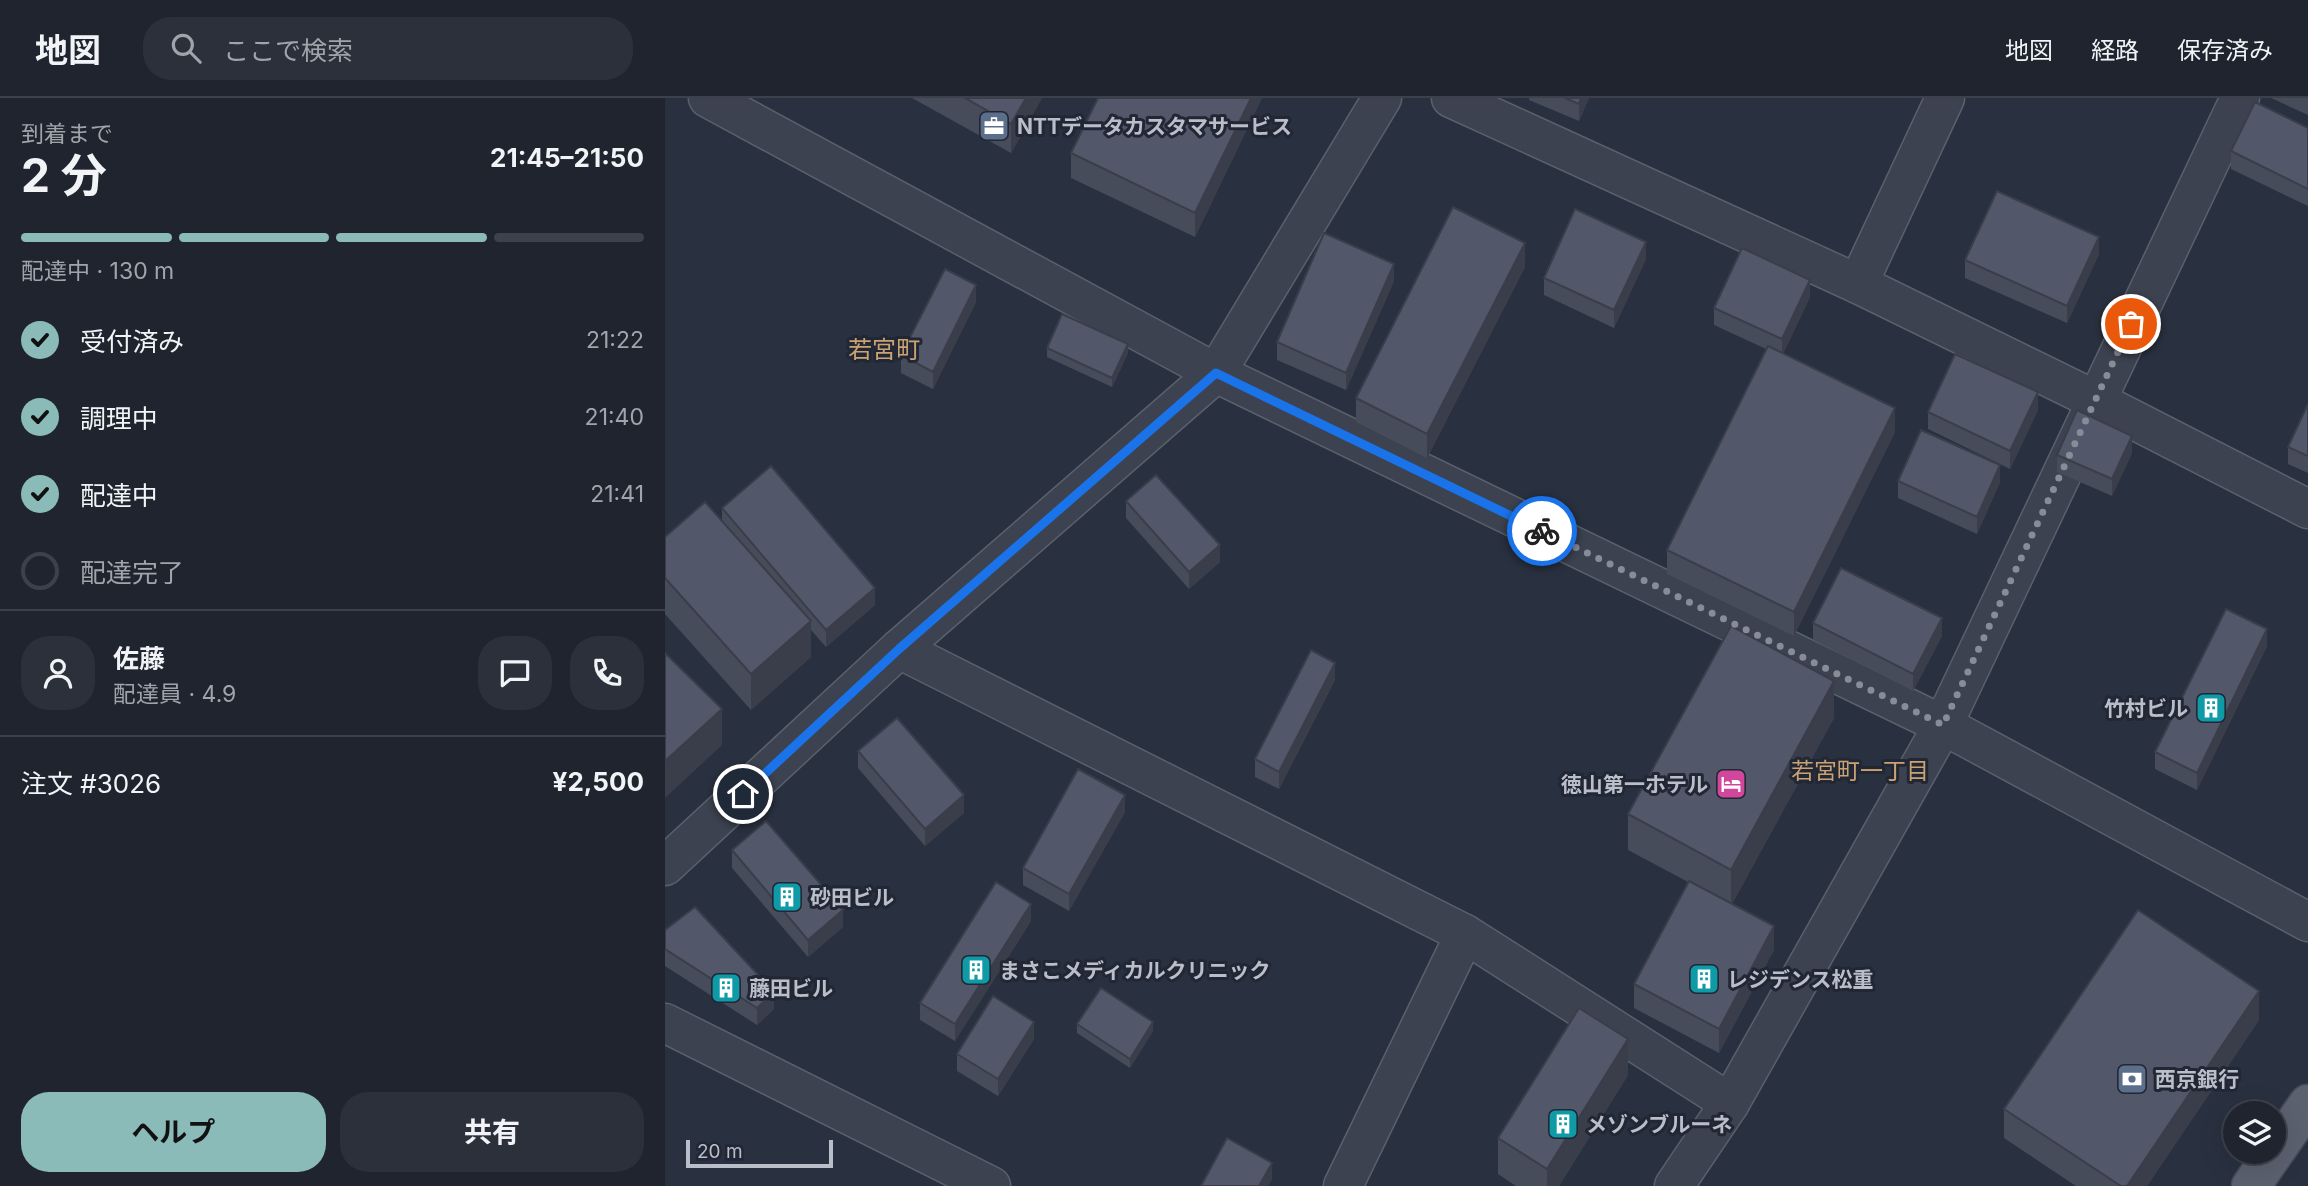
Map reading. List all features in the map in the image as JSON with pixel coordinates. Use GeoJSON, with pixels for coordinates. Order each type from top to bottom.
{"type":"FeatureCollection","features":[{"type":"Feature","properties":{"kind":"main road"},"geometry":{"type":"LineString","coordinates":[[2251,1186],[2308,1104]]}},
{"type":"Feature","properties":{"kind":"street"},"geometry":{"type":"LineString","coordinates":[[708,98],[1216,373],[1943,725],[2308,922]]}},
{"type":"Feature","properties":{"kind":"street"},"geometry":{"type":"LineString","coordinates":[[665,866],[899,649],[1216,373],[1382,98]]}},
{"type":"Feature","properties":{"kind":"street"},"geometry":{"type":"LineString","coordinates":[[1451,98],[1858,284],[2095,400],[2308,509]]}},
{"type":"Feature","properties":{"kind":"street"},"geometry":{"type":"LineString","coordinates":[[1858,284],[1945,98]]}},
{"type":"Feature","properties":{"kind":"street"},"geometry":{"type":"LineString","coordinates":[[1674,1186],[1730,1103],[1943,725],[2240,98]]}},
{"type":"Feature","properties":{"kind":"street"},"geometry":{"type":"LineString","coordinates":[[899,649],[1465,934],[1730,1103]]}},
{"type":"Feature","properties":{"kind":"street"},"geometry":{"type":"LineString","coordinates":[[1343,1186],[1465,934]]}},
{"type":"Feature","properties":{"kind":"street"},"geometry":{"type":"LineString","coordinates":[[665,1023],[991,1186]]}},
{"type":"Feature","properties":{"kind":"building"},"geometry":{"type":"Polygon","coordinates":[[[965,98],[1026,98],[1011,124],[965,98]]]}},
{"type":"Feature","properties":{"kind":"building"},"geometry":{"type":"Polygon","coordinates":[[[1098,98],[1251,98],[1195,213],[1071,153],[1098,98]]]}},
{"type":"Feature","properties":{"kind":"building"},"geometry":{"type":"Polygon","coordinates":[[[1565,98],[1581,98],[1579,104],[1565,98]]]}},
{"type":"Feature","properties":{"kind":"building"},"geometry":{"type":"Polygon","coordinates":[[[2255,102],[2308,128],[2308,189],[2231,151],[2255,102]]]}},
{"type":"Feature","properties":{"kind":"building"},"geometry":{"type":"Polygon","coordinates":[[[1997,191],[2099,237],[2067,306],[1965,260],[1997,191]]]}},
{"type":"Feature","properties":{"kind":"building"},"geometry":{"type":"Polygon","coordinates":[[[1453,207],[1525,243],[1427,434],[1356,398],[1453,207]]]}},
{"type":"Feature","properties":{"kind":"building"},"geometry":{"type":"Polygon","coordinates":[[[1575,209],[1646,242],[1614,310],[1544,278],[1575,209]]]}},
{"type":"Feature","properties":{"kind":"building"},"geometry":{"type":"Polygon","coordinates":[[[1324,233],[1394,264],[1346,373],[1277,342],[1324,233]]]}},
{"type":"Feature","properties":{"kind":"building"},"geometry":{"type":"Polygon","coordinates":[[[1742,248],[1810,280],[1782,339],[1714,308],[1742,248]]]}},
{"type":"Feature","properties":{"kind":"building"},"geometry":{"type":"Polygon","coordinates":[[[945,269],[976,285],[933,372],[901,355],[945,269]]]}},
{"type":"Feature","properties":{"kind":"building"},"geometry":{"type":"Polygon","coordinates":[[[1062,314],[1128,344],[1112,378],[1047,348],[1062,314]]]}},
{"type":"Feature","properties":{"kind":"building"},"geometry":{"type":"Polygon","coordinates":[[[1768,346],[1895,408],[1794,612],[1667,550],[1768,346]]]}},
{"type":"Feature","properties":{"kind":"building"},"geometry":{"type":"Polygon","coordinates":[[[1955,354],[2038,392],[2010,451],[1928,412],[1955,354]]]}},
{"type":"Feature","properties":{"kind":"building"},"geometry":{"type":"Polygon","coordinates":[[[2308,404],[2308,456],[2288,447],[2308,404]]]}},
{"type":"Feature","properties":{"kind":"building"},"geometry":{"type":"Polygon","coordinates":[[[2077,410],[2132,436],[2112,479],[2057,455],[2077,410]]]}},
{"type":"Feature","properties":{"kind":"building"},"geometry":{"type":"Polygon","coordinates":[[[1921,430],[2000,465],[1977,517],[1898,481],[1921,430]]]}},
{"type":"Feature","properties":{"kind":"building"},"geometry":{"type":"Polygon","coordinates":[[[771,466],[875,588],[826,630],[722,508],[771,466]]]}},
{"type":"Feature","properties":{"kind":"building"},"geometry":{"type":"Polygon","coordinates":[[[1156,475],[1220,545],[1189,572],[1126,501],[1156,475]]]}},
{"type":"Feature","properties":{"kind":"building"},"geometry":{"type":"Polygon","coordinates":[[[705,502],[811,621],[751,674],[665,578],[665,537],[705,502]]]}},
{"type":"Feature","properties":{"kind":"building"},"geometry":{"type":"Polygon","coordinates":[[[1841,568],[1942,618],[1913,674],[1813,623],[1841,568]]]}},
{"type":"Feature","properties":{"kind":"building","name":"竹村ビル"},"geometry":{"type":"Polygon","coordinates":[[[2226,609],[2267,629],[2197,773],[2155,752],[2226,609]]]}},
{"type":"Feature","properties":{"kind":"building","name":"徳山第一ホテル"},"geometry":{"type":"Polygon","coordinates":[[[1731,626],[1834,681],[1731,870],[1628,814],[1731,626]]]}},
{"type":"Feature","properties":{"kind":"building"},"geometry":{"type":"Polygon","coordinates":[[[1311,650],[1335,663],[1279,772],[1255,759],[1311,650]]]}},
{"type":"Feature","properties":{"kind":"building"},"geometry":{"type":"Polygon","coordinates":[[[665,653],[722,709],[665,761],[665,653]]]}},
{"type":"Feature","properties":{"kind":"building"},"geometry":{"type":"Polygon","coordinates":[[[897,718],[964,795],[925,829],[858,751],[897,718]]]}},
{"type":"Feature","properties":{"kind":"building"},"geometry":{"type":"Polygon","coordinates":[[[1078,769],[1125,795],[1069,894],[1023,868],[1078,769]]]}},
{"type":"Feature","properties":{"kind":"building","name":"砂田ビル"},"geometry":{"type":"Polygon","coordinates":[[[766,821],[843,910],[808,940],[732,850],[766,821]]]}},
{"type":"Feature","properties":{"kind":"building","name":"レジデンス松重"},"geometry":{"type":"Polygon","coordinates":[[[1689,881],[1774,926],[1719,1029],[1634,984],[1689,881]]]}},
{"type":"Feature","properties":{"kind":"building","name":"まさこメディカルクリニック"},"geometry":{"type":"Polygon","coordinates":[[[996,882],[1031,904],[955,1024],[920,1003],[996,882]]]}},
{"type":"Feature","properties":{"kind":"building"},"geometry":{"type":"Polygon","coordinates":[[[695,907],[774,992],[757,1008],[665,949],[665,930],[695,907]]]}},
{"type":"Feature","properties":{"kind":"building","name":"西京銀行"},"geometry":{"type":"Polygon","coordinates":[[[2138,910],[2259,991],[2127,1186],[2121,1186],[2004,1109],[2138,910]]]}},
{"type":"Feature","properties":{"kind":"building"},"geometry":{"type":"Polygon","coordinates":[[[1101,988],[1153,1022],[1130,1059],[1077,1024],[1101,988]]]}},
{"type":"Feature","properties":{"kind":"building"},"geometry":{"type":"Polygon","coordinates":[[[993,996],[1034,1022],[998,1079],[957,1054],[993,996]]]}},
{"type":"Feature","properties":{"kind":"building"},"geometry":{"type":"Polygon","coordinates":[[[1579,1008],[1628,1039],[1547,1169],[1498,1138],[1579,1008]]]}},
{"type":"Feature","properties":{"kind":"building"},"geometry":{"type":"Polygon","coordinates":[[[1227,1138],[1272,1163],[1259,1186],[1201,1186],[1227,1138]]]}},
{"type":"Feature","properties":{"kind":"way so far"},"geometry":{"type":"LineString","coordinates":[[1542,531],[1943,725],[2131,324]]}},
{"type":"Feature","properties":{"kind":"place","name":"NTTデータカスタマサービス"},"geometry":{"type":"Point","coordinates":[994,126]}},
{"type":"Feature","properties":{"kind":"place","name":"竹村ビル"},"geometry":{"type":"Point","coordinates":[2211,708]}},
{"type":"Feature","properties":{"kind":"place","name":"徳山第一ホテル"},"geometry":{"type":"Point","coordinates":[1731,784]}},
{"type":"Feature","properties":{"kind":"place","name":"砂田ビル"},"geometry":{"type":"Point","coordinates":[787,897]}},
{"type":"Feature","properties":{"kind":"place","name":"まさこメディカルクリニック"},"geometry":{"type":"Point","coordinates":[976,970]}},
{"type":"Feature","properties":{"kind":"place","name":"レジデンス松重"},"geometry":{"type":"Point","coordinates":[1704,979]}},
{"type":"Feature","properties":{"kind":"place","name":"藤田ビル"},"geometry":{"type":"Point","coordinates":[726,988]}},
{"type":"Feature","properties":{"kind":"place","name":"西京銀行"},"geometry":{"type":"Point","coordinates":[2132,1079]}},
{"type":"Feature","properties":{"kind":"place","name":"メゾンブルーネ"},"geometry":{"type":"Point","coordinates":[1563,1124]}},
{"type":"Feature","properties":{"kind":"district","name":"若宮町"},"geometry":{"type":"Point","coordinates":[884,349]}},
{"type":"Feature","properties":{"kind":"district","name":"若宮町一丁目"},"geometry":{"type":"Point","coordinates":[1860,771]}},
{"type":"Feature","properties":{"kind":"route"},"geometry":{"type":"LineString","coordinates":[[743,794],[899,649],[1216,373],[1542,531]]}}]}
